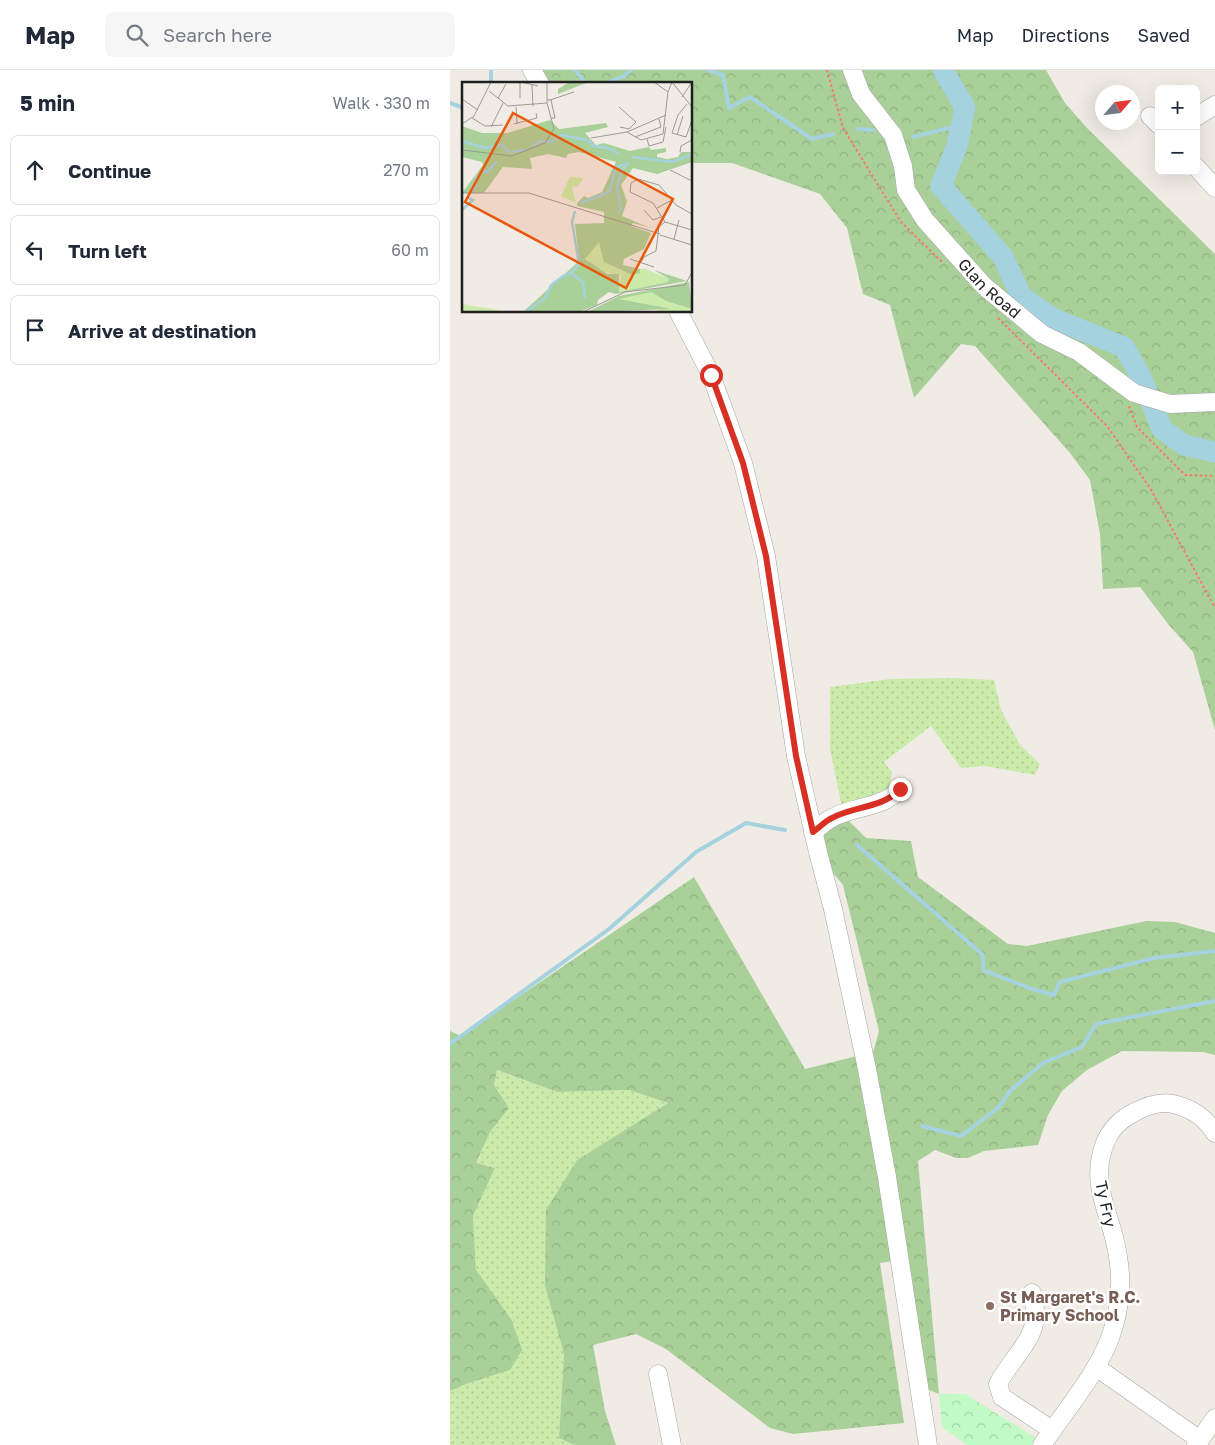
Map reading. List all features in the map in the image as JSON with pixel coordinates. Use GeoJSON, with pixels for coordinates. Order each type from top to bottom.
{"type":"FeatureCollection","features":[{"type":"Feature","properties":{"kind":"street"},"geometry":{"type":"LineString","coordinates":[[532,70],[539,82]]}},
{"type":"Feature","properties":{"kind":"street","name":"Glan Road"},"geometry":{"type":"LineString","coordinates":[[852,70],[861,94],[892,135],[903,166],[906,190],[925,220],[984,286],[1042,334],[1079,352],[1126,387],[1170,404],[1215,402]]}},
{"type":"Feature","properties":{"kind":"street"},"geometry":{"type":"LineString","coordinates":[[1200,114],[1215,105]]}},
{"type":"Feature","properties":{"kind":"street"},"geometry":{"type":"LineString","coordinates":[[1200,171],[1215,188]]}},
{"type":"Feature","properties":{"kind":"street"},"geometry":{"type":"LineString","coordinates":[[679,312],[711,375],[743,463],[766,556],[796,756],[833,909],[867,1069],[887,1177],[928,1445]]}},
{"type":"Feature","properties":{"kind":"street"},"geometry":{"type":"LineString","coordinates":[[813,832],[832,817],[894,796],[900,789]]}},
{"type":"Feature","properties":{"kind":"street","name":"Ty Fry"},"geometry":{"type":"LineString","coordinates":[[1042,1445],[1096,1367],[1113,1330],[1120,1290],[1118,1256],[1098,1178],[1100,1156],[1108,1135],[1125,1117],[1145,1106],[1170,1103],[1194,1110],[1209,1124],[1215,1133]]}},
{"type":"Feature","properties":{"kind":"street"},"geometry":{"type":"LineString","coordinates":[[1032,1293],[1036,1317],[1031,1334],[1003,1373],[998,1384],[1002,1398],[1052,1430]]}},
{"type":"Feature","properties":{"kind":"street"},"geometry":{"type":"LineString","coordinates":[[1096,1367],[1198,1442],[1215,1418]]}},
{"type":"Feature","properties":{"kind":"street"},"geometry":{"type":"LineString","coordinates":[[658,1374],[672,1445]]}},
{"type":"Feature","properties":{"kind":"path"},"geometry":{"type":"LineString","coordinates":[[1126,387],[1138,427],[1185,475],[1215,476]]}},
{"type":"Feature","properties":{"kind":"path"},"geometry":{"type":"LineString","coordinates":[[1142,475],[1215,608]]}},
{"type":"Feature","properties":{"kind":"green space"},"geometry":{"type":"Polygon","coordinates":[[[532,70],[1046,70],[1065,103],[1087,128],[1215,254],[1215,730],[1193,652],[1168,624],[1140,587],[1103,589],[1100,534],[1090,480],[1070,453],[975,346],[961,344],[914,398],[890,305],[863,294],[847,228],[820,194],[732,163],[692,163],[692,82],[539,82],[532,70]]]}},
{"type":"Feature","properties":{"kind":"green space"},"geometry":{"type":"Polygon","coordinates":[[[954,678],[994,680],[1001,710],[1020,745],[1040,764],[1035,775],[985,766],[961,768],[931,726],[884,762],[892,772],[889,788],[884,795],[842,808],[830,749],[830,687],[890,679],[954,678]]]}},
{"type":"Feature","properties":{"kind":"green space"},"geometry":{"type":"Polygon","coordinates":[[[847,819],[866,838],[911,841],[918,877],[1008,944],[1027,946],[1146,921],[1175,922],[1215,933],[1215,1055],[1203,1052],[1122,1051],[1087,1070],[1062,1091],[1048,1115],[1038,1145],[984,1151],[968,1158],[956,1158],[935,1150],[918,1161],[939,1394],[929,1390],[907,1259],[880,1263],[904,1423],[793,1434],[770,1428],[666,1349],[636,1334],[593,1345],[605,1411],[616,1445],[574,1445],[559,1438],[564,1354],[545,1286],[546,1210],[577,1160],[668,1103],[629,1090],[557,1092],[497,1070],[494,1085],[509,1108],[490,1132],[476,1163],[495,1168],[473,1216],[476,1270],[511,1319],[522,1350],[510,1370],[450,1391],[450,1031],[461,1036],[694,877],[805,1069],[873,1052],[879,1031],[843,885],[829,868],[822,833],[847,819]]]}},
{"type":"Feature","properties":{"kind":"green space"},"geometry":{"type":"Polygon","coordinates":[[[496,1070],[557,1092],[629,1090],[668,1103],[577,1160],[545,1286],[564,1354],[559,1438],[574,1445],[450,1445],[450,1391],[510,1370],[511,1319],[476,1271],[473,1216],[495,1168],[476,1164],[490,1132],[509,1108],[494,1085],[496,1070]]]}},
{"type":"Feature","properties":{"kind":"green space"},"geometry":{"type":"Polygon","coordinates":[[[939,1394],[965,1394],[1036,1438],[1032,1445],[967,1445],[942,1427],[939,1394]]]}},
{"type":"Feature","properties":{"kind":"waterway"},"geometry":{"type":"LineString","coordinates":[[491,70],[491,82]]}},
{"type":"Feature","properties":{"kind":"waterway"},"geometry":{"type":"LineString","coordinates":[[575,70],[585,82]]}},
{"type":"Feature","properties":{"kind":"waterway"},"geometry":{"type":"LineString","coordinates":[[610,82],[624,76],[631,70]]}},
{"type":"Feature","properties":{"kind":"waterway"},"geometry":{"type":"LineString","coordinates":[[708,70],[723,75],[729,108],[750,97],[812,139],[833,134]]}},
{"type":"Feature","properties":{"kind":"waterway"},"geometry":{"type":"LineString","coordinates":[[943,70],[965,107],[957,146],[941,186],[1003,257],[1021,296],[1054,319],[1124,347],[1140,375],[1162,429],[1184,445],[1215,452]]}},
{"type":"Feature","properties":{"kind":"waterway"},"geometry":{"type":"LineString","coordinates":[[450,103],[462,107]]}},
{"type":"Feature","properties":{"kind":"waterway"},"geometry":{"type":"LineString","coordinates":[[913,137],[961,125]]}},
{"type":"Feature","properties":{"kind":"waterway"},"geometry":{"type":"LineString","coordinates":[[857,129],[873,130]]}},
{"type":"Feature","properties":{"kind":"waterway"},"geometry":{"type":"LineString","coordinates":[[450,1044],[609,929],[696,852],[746,823],[785,830]]}},
{"type":"Feature","properties":{"kind":"waterway"},"geometry":{"type":"LineString","coordinates":[[857,845],[983,955],[983,970],[1032,989],[1054,995],[1060,982],[1154,958],[1215,951]]}},
{"type":"Feature","properties":{"kind":"waterway"},"geometry":{"type":"LineString","coordinates":[[922,1126],[961,1136],[999,1107],[1010,1091],[1043,1063],[1082,1047],[1096,1024],[1215,1001]]}},
{"type":"Feature","properties":{"kind":"place","name":"St Margaret's R.C. Primary School"},"geometry":{"type":"Point","coordinates":[990,1306]}},
{"type":"Feature","properties":{"kind":"route"},"geometry":{"type":"LineString","coordinates":[[711,375],[743,463],[766,556],[796,756],[813,832],[832,817],[894,796],[900,789]]}}]}
